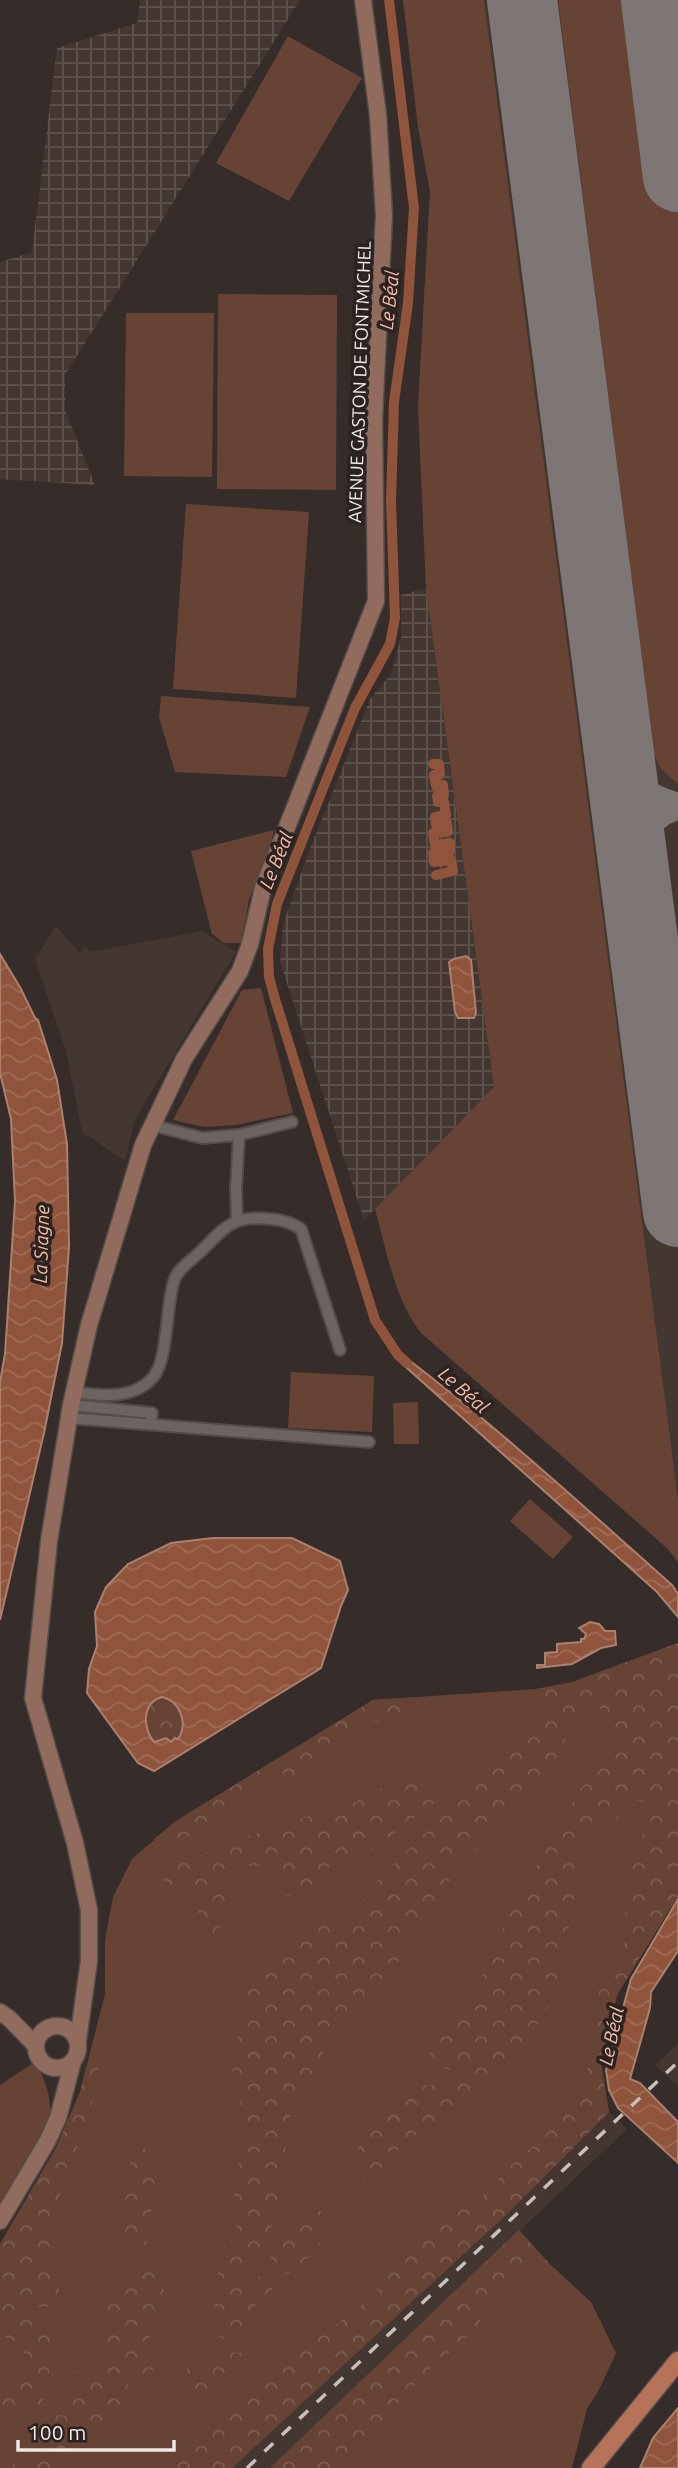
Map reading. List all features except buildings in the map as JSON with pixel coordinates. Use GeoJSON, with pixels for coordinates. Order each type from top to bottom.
{"type":"FeatureCollection","features":[{"type":"Feature","properties":{"kind":"main road","name":"AVENUE GASTON DE FONTMICHEL"},"geometry":{"type":"LineString","coordinates":[[78,2039],[90,1944],[89,1910],[75,1843],[41,1734],[33,1698],[48,1541],[71,1405],[89,1325],[134,1175],[152,1125],[184,1059],[240,971],[250,944],[263,888],[376,601],[374,418],[384,215],[378,115],[363,0]]}},
{"type":"Feature","properties":{"kind":"main road"},"geometry":{"type":"LineString","coordinates":[[62,2107],[59,2088],[46,2065],[38,2057],[36,2046],[41,2033],[83,2008]]}},
{"type":"Feature","properties":{"kind":"main road"},"geometry":{"type":"LineString","coordinates":[[0,2221],[47,2142],[62,2107],[73,2062],[79,2051],[78,2039],[70,2029],[5,2016]]}},
{"type":"Feature","properties":{"kind":"main road"},"geometry":{"type":"LineString","coordinates":[[5,2016],[36,2046]]}},
{"type":"Feature","properties":{"kind":"main road"},"geometry":{"type":"LineString","coordinates":[[46,2065],[63,2067],[73,2062]]}},
{"type":"Feature","properties":{"kind":"main road"},"geometry":{"type":"LineString","coordinates":[[592,2468],[678,2361]]}},
{"type":"Feature","properties":{"kind":"street"},"geometry":{"type":"LineString","coordinates":[[152,1125],[202,1138],[239,1135],[292,1122]]}},
{"type":"Feature","properties":{"kind":"street"},"geometry":{"type":"LineString","coordinates":[[237,1220],[239,1135]]}},
{"type":"Feature","properties":{"kind":"street"},"geometry":{"type":"LineString","coordinates":[[71,1405],[136,1389],[153,1377],[160,1363],[174,1281],[181,1270],[231,1223],[247,1217],[280,1220],[301,1228],[340,1350]]}},
{"type":"Feature","properties":{"kind":"street"},"geometry":{"type":"LineString","coordinates":[[71,1405],[152,1413],[151,1423],[369,1442]]}},
{"type":"Feature","properties":{"kind":"shaded area"},"geometry":{"type":"Polygon","coordinates":[[[140,0],[300,0],[65,375],[65,410],[95,485],[0,479],[0,262],[32,252],[57,48],[137,23],[140,0]]]}},
{"type":"Feature","properties":{"kind":"shaded area"},"geometry":{"type":"Polygon","coordinates":[[[408,0],[678,0],[678,1562],[668,1549],[540,1434],[421,1333],[409,1317],[397,1290],[375,1209],[494,1087],[426,588],[418,406],[430,191],[418,127],[408,0]]]}},
{"type":"Feature","properties":{"kind":"shaded area"},"geometry":{"type":"Polygon","coordinates":[[[426,588],[494,1087],[364,1220],[280,962],[283,924],[370,699],[391,674],[401,637],[401,595],[426,588]]]}},
{"type":"Feature","properties":{"kind":"shaded area"},"geometry":{"type":"Polygon","coordinates":[[[56,926],[80,953],[85,945],[90,952],[202,931],[236,952],[135,1119],[125,1161],[82,1132],[66,1051],[35,959],[56,926]]]}},
{"type":"Feature","properties":{"kind":"shaded area"},"geometry":{"type":"Polygon","coordinates":[[[678,2044],[678,2086],[677,2086],[655,2065],[678,2044]]]}},
{"type":"Feature","properties":{"kind":"shaded area"},"geometry":{"type":"Polygon","coordinates":[[[609,2112],[627,2129],[270,2468],[232,2468],[506,2215],[609,2112]]]}},
{"type":"Feature","properties":{"kind":"green space"},"geometry":{"type":"Polygon","coordinates":[[[403,0],[484,0],[678,1500],[678,1562],[668,1549],[421,1333],[398,1289],[375,1209],[494,1087],[426,588],[418,406],[430,191],[418,127],[403,0]]]}},
{"type":"Feature","properties":{"kind":"green space"},"geometry":{"type":"Polygon","coordinates":[[[558,0],[678,0],[678,784],[661,769],[654,754],[558,0]]]}},
{"type":"Feature","properties":{"kind":"green space"},"geometry":{"type":"Polygon","coordinates":[[[288,36],[362,78],[289,201],[216,163],[288,36]]]}},
{"type":"Feature","properties":{"kind":"green space"},"geometry":{"type":"Polygon","coordinates":[[[218,294],[337,295],[336,490],[217,489],[218,294]]]}},
{"type":"Feature","properties":{"kind":"green space"},"geometry":{"type":"Polygon","coordinates":[[[126,313],[214,313],[212,477],[124,476],[126,313]]]}},
{"type":"Feature","properties":{"kind":"green space"},"geometry":{"type":"Polygon","coordinates":[[[186,504],[309,512],[296,698],[173,689],[186,504]]]}},
{"type":"Feature","properties":{"kind":"green space"},"geometry":{"type":"Polygon","coordinates":[[[161,696],[310,707],[286,777],[175,772],[159,717],[161,696]]]}},
{"type":"Feature","properties":{"kind":"green space"},"geometry":{"type":"Polygon","coordinates":[[[274,830],[269,852],[249,899],[242,943],[224,943],[212,934],[191,851],[274,830]]]}},
{"type":"Feature","properties":{"kind":"green space"},"geometry":{"type":"Polygon","coordinates":[[[261,988],[293,1113],[235,1125],[204,1127],[173,1120],[242,990],[261,988]]]}},
{"type":"Feature","properties":{"kind":"green space"},"geometry":{"type":"Polygon","coordinates":[[[291,1372],[374,1376],[372,1432],[288,1428],[291,1372]]]}},
{"type":"Feature","properties":{"kind":"green space"},"geometry":{"type":"Polygon","coordinates":[[[418,1402],[419,1444],[394,1444],[393,1403],[418,1402]]]}},
{"type":"Feature","properties":{"kind":"green space"},"geometry":{"type":"Polygon","coordinates":[[[530,1499],[573,1537],[553,1559],[510,1521],[530,1499]]]}},
{"type":"Feature","properties":{"kind":"green space"},"geometry":{"type":"Polygon","coordinates":[[[678,1643],[678,1896],[617,1995],[601,2064],[609,2112],[506,2215],[232,2468],[0,2468],[0,2244],[56,2148],[80,2092],[105,1994],[105,1940],[113,1897],[132,1859],[176,1821],[373,1700],[536,1689],[572,1683],[678,1643]]]}},
{"type":"Feature","properties":{"kind":"green space"},"geometry":{"type":"Polygon","coordinates":[[[678,1643],[678,1896],[617,1995],[601,2064],[609,2112],[506,2215],[232,2468],[172,2468],[256,2385],[370,2299],[418,2240],[481,2198],[506,2170],[547,2134],[585,2086],[600,1986],[632,1929],[622,1904],[651,1805],[627,1797],[618,1818],[584,1836],[574,1847],[574,1902],[556,1989],[527,2042],[472,2106],[429,2127],[401,2145],[377,2188],[365,2186],[357,2144],[390,2106],[404,2102],[415,2086],[452,2084],[457,2071],[422,2062],[457,2019],[476,1987],[507,1919],[580,1789],[627,1745],[598,1706],[584,1708],[584,1719],[566,1736],[562,1751],[518,1804],[494,1814],[475,1854],[459,1864],[430,1914],[409,1940],[389,1979],[341,2019],[294,2102],[288,2127],[278,2218],[238,2280],[252,2288],[291,2225],[310,2205],[335,2220],[301,2267],[272,2282],[272,2295],[263,2297],[251,2310],[253,2331],[246,2343],[230,2344],[212,2331],[219,2266],[224,2245],[233,2239],[237,2219],[233,2204],[242,2146],[241,2104],[231,2076],[236,2058],[240,2014],[252,1981],[265,1967],[286,1954],[290,1940],[299,1933],[354,1916],[373,1885],[399,1858],[547,1721],[545,1706],[536,1689],[572,1682],[678,1643]]]}},
{"type":"Feature","properties":{"kind":"green space"},"geometry":{"type":"Polygon","coordinates":[[[162,1697],[180,1711],[183,1725],[177,1738],[170,1742],[166,1738],[154,1742],[146,1723],[147,1710],[155,1700],[162,1697]]]}},
{"type":"Feature","properties":{"kind":"green space"},"geometry":{"type":"Polygon","coordinates":[[[415,1697],[415,1720],[399,1723],[372,1722],[313,1762],[310,1776],[297,1782],[284,1776],[269,1782],[254,1798],[233,1808],[210,1826],[163,1847],[154,1839],[176,1821],[373,1700],[415,1697]]]}},
{"type":"Feature","properties":{"kind":"green space"},"geometry":{"type":"Polygon","coordinates":[[[399,1780],[433,1781],[432,1790],[439,1799],[361,1858],[326,1868],[325,1880],[312,1893],[282,1896],[277,1886],[285,1878],[282,1865],[244,1866],[228,1874],[229,1905],[217,1934],[204,1934],[197,1919],[200,1897],[173,1888],[160,1878],[172,1865],[279,1825],[351,1804],[399,1780]]]}},
{"type":"Feature","properties":{"kind":"green space"},"geometry":{"type":"Polygon","coordinates":[[[36,2061],[48,2094],[50,2110],[47,2128],[0,2208],[0,2085],[36,2061]]]}},
{"type":"Feature","properties":{"kind":"green space"},"geometry":{"type":"Polygon","coordinates":[[[99,2064],[90,2115],[62,2189],[50,2237],[49,2251],[56,2268],[61,2305],[32,2308],[32,2316],[39,2329],[57,2337],[39,2416],[22,2413],[16,2423],[6,2431],[0,2426],[0,2396],[4,2378],[21,2372],[26,2365],[22,2348],[0,2335],[0,2244],[56,2148],[80,2092],[86,2067],[99,2064]]]}},
{"type":"Feature","properties":{"kind":"green space"},"geometry":{"type":"Polygon","coordinates":[[[133,2147],[147,2149],[159,2158],[146,2246],[127,2239],[118,2230],[133,2147]]]}},
{"type":"Feature","properties":{"kind":"green space"},"geometry":{"type":"Polygon","coordinates":[[[519,2230],[538,2253],[591,2302],[616,2353],[587,2409],[572,2468],[270,2468],[519,2230]]]}},
{"type":"Feature","properties":{"kind":"green space"},"geometry":{"type":"Polygon","coordinates":[[[519,2230],[549,2263],[530,2272],[503,2294],[466,2338],[430,2369],[353,2453],[331,2468],[270,2468],[519,2230]]]}},
{"type":"Feature","properties":{"kind":"green space"},"geometry":{"type":"Polygon","coordinates":[[[160,2253],[164,2320],[149,2330],[153,2371],[142,2384],[128,2382],[128,2404],[96,2434],[78,2437],[64,2468],[12,2468],[15,2458],[32,2452],[33,2441],[43,2430],[47,2412],[65,2416],[74,2371],[100,2381],[113,2360],[102,2352],[110,2336],[105,2326],[104,2308],[147,2254],[160,2253]]]}},
{"type":"Feature","properties":{"kind":"green space"},"geometry":{"type":"Polygon","coordinates":[[[225,2352],[242,2353],[230,2384],[201,2403],[184,2383],[188,2364],[225,2352]]]}},
{"type":"Feature","properties":{"kind":"water","name":"La Siagne"},"geometry":{"type":"Polygon","coordinates":[[[0,954],[38,1020],[57,1080],[67,1144],[69,1247],[62,1343],[0,1620],[0,1382],[5,1354],[15,1201],[11,1119],[0,1073],[0,954]]]}},
{"type":"Feature","properties":{"kind":"water"},"geometry":{"type":"Polygon","coordinates":[[[466,956],[471,960],[476,1013],[474,1018],[458,1018],[449,962],[466,956]]]}},
{"type":"Feature","properties":{"kind":"water"},"geometry":{"type":"Polygon","coordinates":[[[398,1355],[402,1355],[506,1438],[672,1585],[678,1594],[678,1617],[657,1592],[398,1360],[398,1355]]]}},
{"type":"Feature","properties":{"kind":"water"},"geometry":{"type":"Polygon","coordinates":[[[213,1538],[292,1538],[340,1561],[348,1590],[321,1668],[154,1771],[138,1763],[87,1693],[89,1669],[97,1646],[95,1612],[106,1587],[128,1564],[171,1543],[213,1538]],[[162,1697],[155,1700],[147,1710],[146,1723],[154,1742],[166,1738],[171,1742],[175,1738],[178,1739],[181,1733],[181,1714],[169,1699],[162,1697]]]}},
{"type":"Feature","properties":{"kind":"water"},"geometry":{"type":"Polygon","coordinates":[[[590,1622],[599,1624],[605,1631],[615,1631],[616,1645],[601,1648],[572,1664],[537,1668],[537,1665],[545,1665],[545,1653],[557,1652],[557,1644],[581,1642],[586,1634],[579,1628],[590,1622]]]}},
{"type":"Feature","properties":{"kind":"water"},"geometry":{"type":"Polygon","coordinates":[[[678,1899],[678,1951],[651,1992],[650,2008],[630,2079],[640,2083],[678,2122],[678,2163],[618,2108],[609,2090],[606,2070],[631,1979],[678,1899]]]}},
{"type":"Feature","properties":{"kind":"water"},"geometry":{"type":"Polygon","coordinates":[[[678,2408],[678,2468],[640,2468],[653,2438],[678,2408]]]}},
{"type":"Feature","properties":{"kind":"waterway","name":"Le Béal"},"geometry":{"type":"LineString","coordinates":[[389,0],[414,208],[408,303],[394,402],[391,501],[395,618],[390,644],[355,708],[277,904],[268,949],[269,977],[275,999],[375,1320],[398,1355],[407,1363]]}},
{"type":"Feature","properties":{"kind":"waterway"},"geometry":{"type":"LineString","coordinates":[[433,764],[439,764],[440,774],[434,775],[436,786],[443,785],[444,795],[437,796],[438,802],[444,802],[446,815],[435,817],[436,825],[447,823],[448,832],[433,833],[435,845],[450,843],[450,851],[433,853],[434,862],[451,860],[453,871],[436,875]]}},
{"type":"Feature","properties":{"kind":"taxiway"},"geometry":{"type":"LineString","coordinates":[[620,758],[641,789],[655,799],[675,806]]}},
{"type":"Feature","properties":{"kind":"taxiway"},"geometry":{"type":"LineString","coordinates":[[635,877],[640,843],[649,824],[656,816],[678,806]]}},
{"type":"Feature","properties":{"kind":"runway"},"geometry":{"type":"LineString","coordinates":[[522,0],[678,1212]]}},
{"type":"Feature","properties":{"kind":"runway"},"geometry":{"type":"LineString","coordinates":[[656,0],[678,177]]}},
{"type":"Feature","properties":{"kind":"railway"},"geometry":{"type":"LineString","coordinates":[[247,2468],[678,2062]]}}]}
